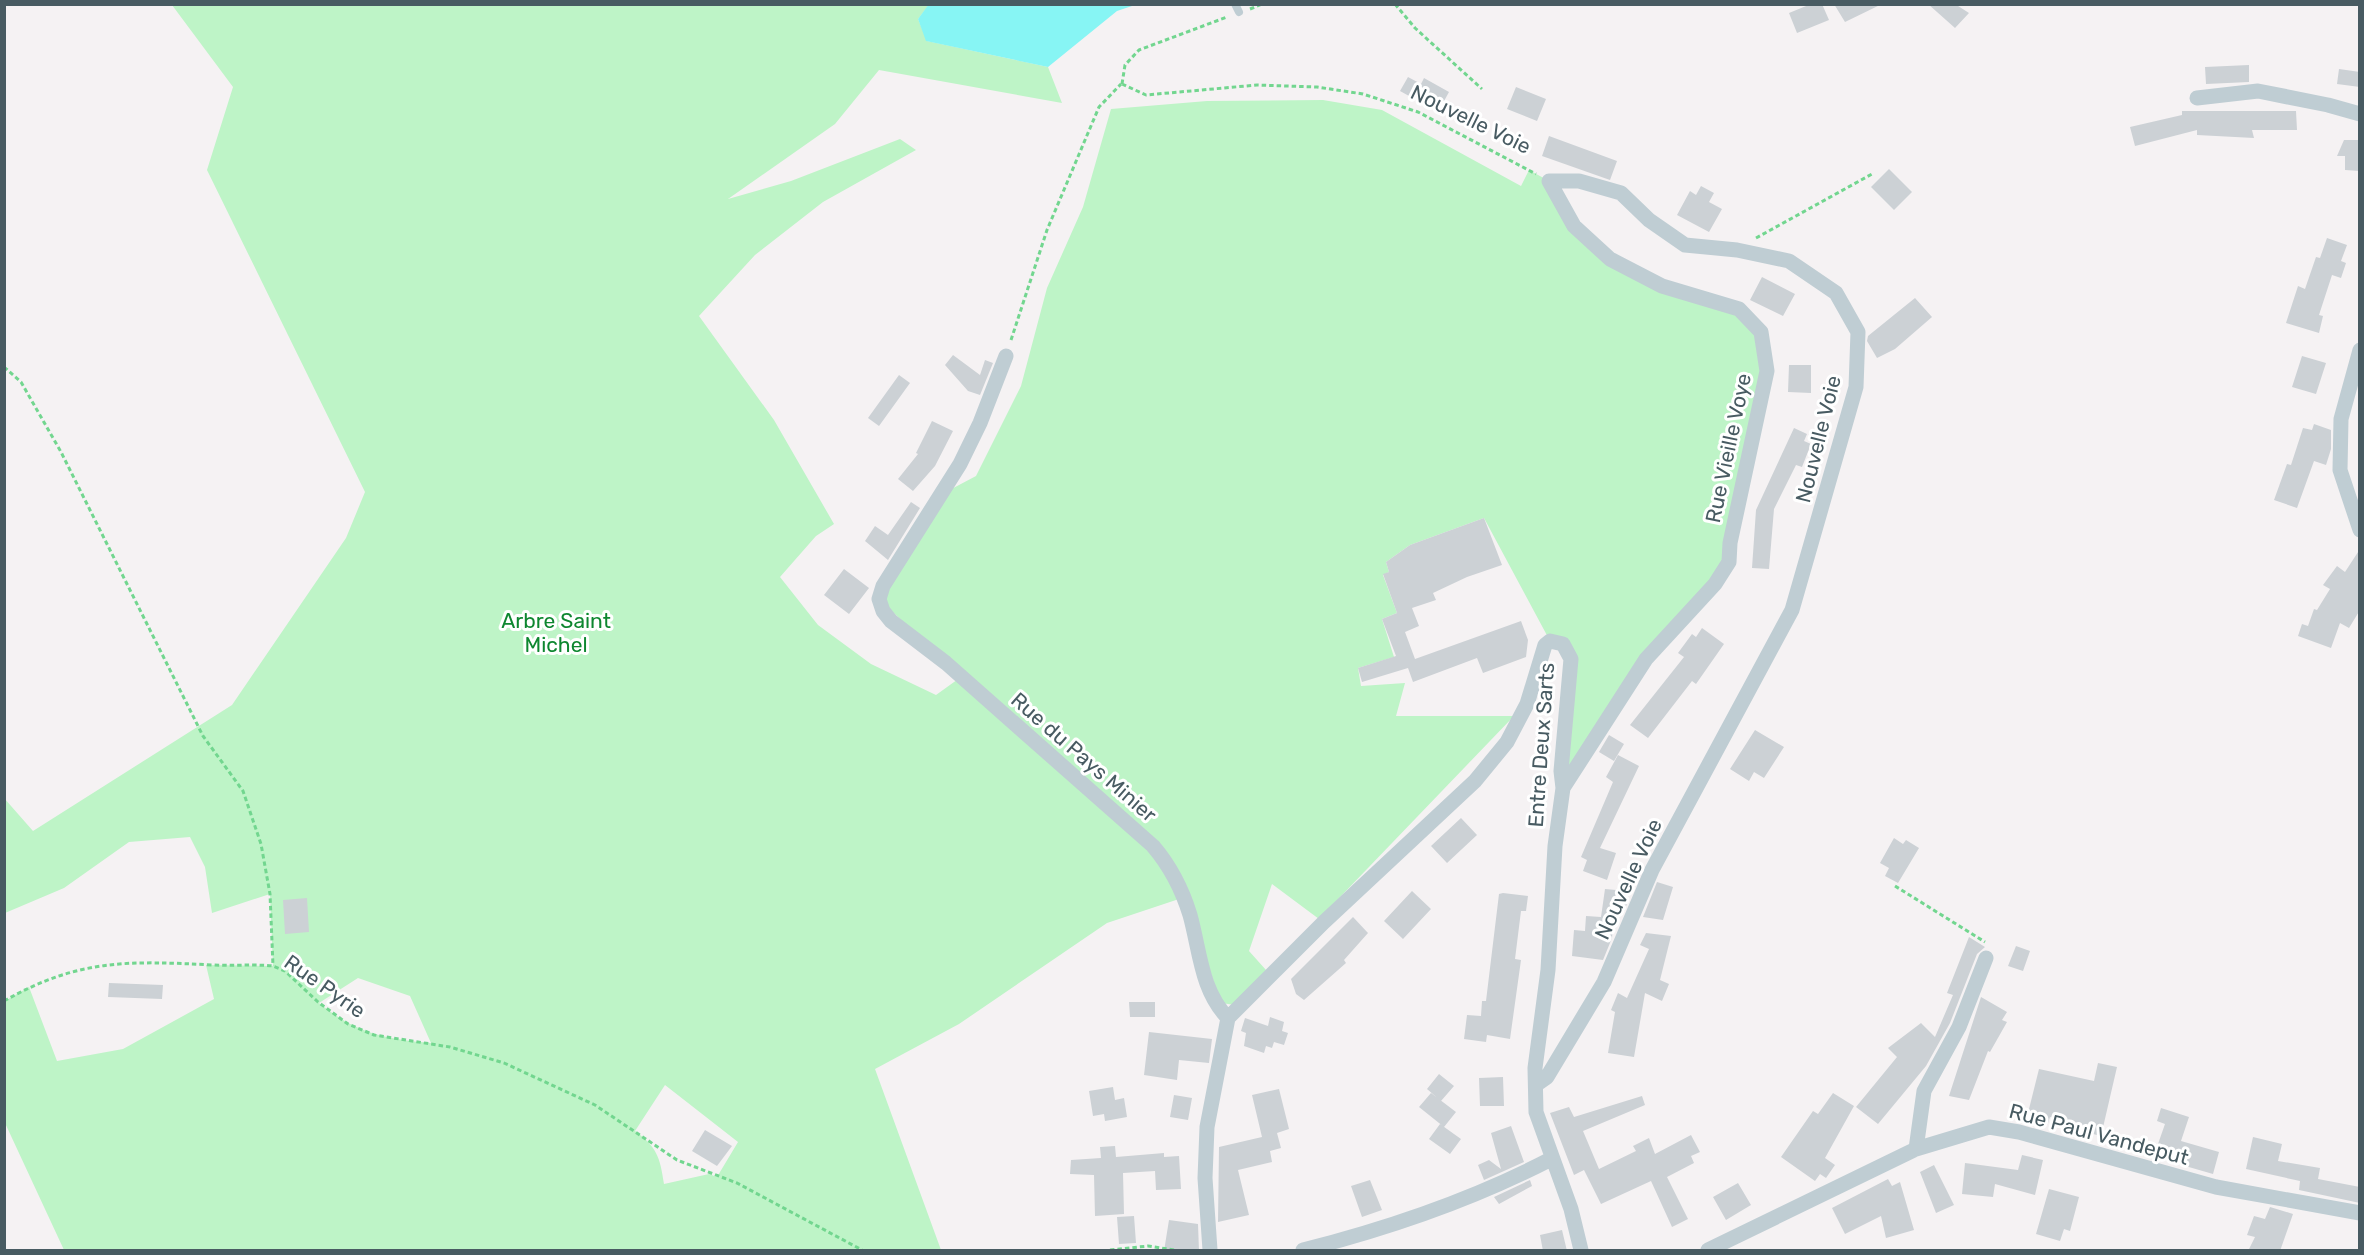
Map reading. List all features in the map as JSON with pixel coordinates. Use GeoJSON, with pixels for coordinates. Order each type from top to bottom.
{"type":"FeatureCollection","features":[{"type":"Feature","properties":{"kind":"street"},"geometry":{"type":"LineString","coordinates":[[2197,98],[2258,92],[2328,105],[2360,114]]}},
{"type":"Feature","properties":{"kind":"street","name":"Nouvelle Voie"},"geometry":{"type":"LineString","coordinates":[[1537,1084],[1547,1077],[1604,982],[1652,870],[1792,610],[1856,387],[1858,332],[1836,293],[1789,261],[1737,250],[1685,245],[1649,220],[1622,193],[1579,181],[1549,181]]}},
{"type":"Feature","properties":{"kind":"street","name":"Rue Vieille Voye"},"geometry":{"type":"LineString","coordinates":[[1549,181],[1574,226],[1610,259],[1662,286],[1739,309],[1761,332],[1767,371],[1730,543],[1729,562],[1715,584],[1646,659],[1563,789]]}},
{"type":"Feature","properties":{"kind":"street"},"geometry":{"type":"LineString","coordinates":[[2360,350],[2341,419],[2340,470],[2360,530]]}},
{"type":"Feature","properties":{"kind":"street","name":"Rue du Pays Minier"},"geometry":{"type":"LineString","coordinates":[[1006,356],[980,423],[960,464],[883,586],[879,599],[881,605],[891,621],[946,663],[1153,846],[1169,866],[1183,894],[1206,984],[1219,1008],[1228,1018]]}},
{"type":"Feature","properties":{"kind":"street","name":"Entre Deux Sarts"},"geometry":{"type":"LineString","coordinates":[[1228,1018],[1332,914],[1474,781],[1507,742],[1527,704],[1545,645],[1550,640],[1563,644],[1571,659],[1561,771],[1563,789],[1554,846],[1548,970],[1535,1068],[1536,1112],[1570,1209],[1581,1251]]}},
{"type":"Feature","properties":{"kind":"street"},"geometry":{"type":"LineString","coordinates":[[1916,1149],[1924,1091],[1959,1028],[1986,958]]}},
{"type":"Feature","properties":{"kind":"street"},"geometry":{"type":"LineString","coordinates":[[1210,1251],[1205,1178],[1207,1127],[1228,1018]]}},
{"type":"Feature","properties":{"kind":"street","name":"Rue Paul Vandeput"},"geometry":{"type":"LineString","coordinates":[[1708,1251],[1916,1149],[1989,1127],[2019,1132],[2217,1186],[2360,1214]]}},
{"type":"Feature","properties":{"kind":"street"},"geometry":{"type":"LineString","coordinates":[[1304,1251],[1379,1231],[1450,1206],[1508,1182],[1551,1159]]}},
{"type":"Feature","properties":{"kind":"path"},"geometry":{"type":"LineString","coordinates":[[1395,4],[1415,28],[1482,89]]}},
{"type":"Feature","properties":{"kind":"path"},"geometry":{"type":"LineString","coordinates":[[1006,356],[1047,230],[1099,107],[1122,84],[1125,65],[1139,50],[1237,8],[1260,5]]}},
{"type":"Feature","properties":{"kind":"path","name":"Nouvelle Voie"},"geometry":{"type":"LineString","coordinates":[[1122,84],[1146,95],[1257,85],[1317,87],[1363,94],[1418,112],[1549,181]]}},
{"type":"Feature","properties":{"kind":"path"},"geometry":{"type":"LineString","coordinates":[[1737,250],[1872,174]]}},
{"type":"Feature","properties":{"kind":"path"},"geometry":{"type":"LineString","coordinates":[[4,367],[21,382],[61,452],[202,736],[243,791],[261,844],[270,894],[273,966]]}},
{"type":"Feature","properties":{"kind":"path"},"geometry":{"type":"LineString","coordinates":[[1895,886],[1991,946],[1986,958]]}},
{"type":"Feature","properties":{"kind":"path","name":"Rue Pyrie"},"geometry":{"type":"LineString","coordinates":[[4,1001],[29,987],[59,976],[112,963],[273,966],[285,971],[318,1002],[348,1024],[374,1035],[450,1047],[504,1063],[595,1105],[677,1160],[737,1184],[862,1251]]}},
{"type":"Feature","properties":{"kind":"path"},"geometry":{"type":"LineString","coordinates":[[1110,1251],[1148,1246],[1174,1251]]}},
{"type":"Feature","properties":{"kind":"green space","name":"Arbre Saint Michel"},"geometry":{"type":"Polygon","coordinates":[[[172,5],[929,5],[918,19],[927,41],[1048,67],[1062,103],[879,70],[835,124],[728,199],[791,181],[900,139],[916,150],[823,202],[755,255],[699,316],[774,420],[834,524],[816,536],[780,577],[818,625],[871,664],[936,695],[961,677],[879,599],[942,494],[976,476],[1021,386],[1047,288],[1083,207],[1111,109],[1207,101],[1323,100],[1382,110],[1521,186],[1529,170],[1549,181],[1574,226],[1610,259],[1739,309],[1761,332],[1767,371],[1729,562],[1646,659],[1563,788],[1571,659],[1550,641],[1484,518],[1410,545],[1386,562],[1389,572],[1383,575],[1397,613],[1382,619],[1394,657],[1358,668],[1361,686],[1405,683],[1396,716],[1514,716],[1319,919],[1272,884],[1249,951],[1266,970],[1235,1005],[1221,1003],[1185,897],[1107,923],[959,1024],[875,1069],[941,1250],[64,1250],[5,1123],[5,1001],[29,987],[57,1061],[123,1049],[214,999],[206,965],[273,966],[270,894],[212,913],[205,867],[190,837],[129,842],[64,888],[5,913],[4,798],[33,831],[232,705],[346,538],[365,492],[207,170],[233,87],[172,5]],[[358,978],[319,1003],[358,1028],[371,1033],[431,1043],[410,996],[358,978]],[[665,1085],[635,1131],[648,1142],[656,1153],[664,1184],[709,1174],[717,1177],[738,1142],[665,1085]]]}},
{"type":"Feature","properties":{"kind":"water"},"geometry":{"type":"Polygon","coordinates":[[[929,4],[1135,5],[1117,11],[1048,67],[926,41],[918,19],[929,4]]]}},
{"type":"Feature","properties":{"kind":"building"},"geometry":{"type":"Polygon","coordinates":[[[1811,4],[1822,4],[1829,20],[1797,33],[1789,13],[1811,4]]]}},
{"type":"Feature","properties":{"kind":"building"},"geometry":{"type":"Polygon","coordinates":[[[1834,4],[1882,4],[1845,22],[1834,4]]]}},
{"type":"Feature","properties":{"kind":"building"},"geometry":{"type":"Polygon","coordinates":[[[1928,4],[1955,4],[1969,13],[1955,28],[1928,4]]]}},
{"type":"Feature","properties":{"kind":"building"},"geometry":{"type":"Polygon","coordinates":[[[2249,65],[2249,82],[2206,84],[2205,67],[2249,65]]]}},
{"type":"Feature","properties":{"kind":"building"},"geometry":{"type":"Polygon","coordinates":[[[2339,69],[2360,72],[2360,87],[2337,84],[2339,69]]]}},
{"type":"Feature","properties":{"kind":"building"},"geometry":{"type":"Polygon","coordinates":[[[1408,77],[1421,84],[1424,78],[1449,92],[1438,112],[1400,91],[1408,77]]]}},
{"type":"Feature","properties":{"kind":"building"},"geometry":{"type":"Polygon","coordinates":[[[1516,87],[1546,99],[1537,121],[1507,109],[1516,87]]]}},
{"type":"Feature","properties":{"kind":"building"},"geometry":{"type":"Polygon","coordinates":[[[2182,111],[2296,111],[2297,130],[2252,130],[2254,138],[2197,135],[2197,130],[2135,146],[2130,127],[2182,115],[2182,111]]]}},
{"type":"Feature","properties":{"kind":"building"},"geometry":{"type":"Polygon","coordinates":[[[1549,136],[1617,161],[1610,180],[1542,156],[1549,136]]]}},
{"type":"Feature","properties":{"kind":"building"},"geometry":{"type":"Polygon","coordinates":[[[2344,140],[2360,140],[2360,171],[2345,170],[2345,156],[2337,156],[2344,140]]]}},
{"type":"Feature","properties":{"kind":"building"},"geometry":{"type":"Polygon","coordinates":[[[1889,169],[1912,192],[1894,210],[1871,187],[1889,169]]]}},
{"type":"Feature","properties":{"kind":"building"},"geometry":{"type":"Polygon","coordinates":[[[1701,186],[1714,193],[1709,202],[1722,209],[1709,232],[1677,215],[1690,191],[1696,195],[1701,186]]]}},
{"type":"Feature","properties":{"kind":"building"},"geometry":{"type":"Polygon","coordinates":[[[2327,238],[2347,245],[2341,261],[2346,263],[2341,278],[2332,275],[2319,315],[2323,316],[2319,333],[2286,323],[2298,286],[2305,289],[2316,257],[2320,258],[2327,238]]]}},
{"type":"Feature","properties":{"kind":"building"},"geometry":{"type":"Polygon","coordinates":[[[1762,277],[1795,294],[1783,316],[1750,300],[1762,277]]]}},
{"type":"Feature","properties":{"kind":"building"},"geometry":{"type":"Polygon","coordinates":[[[1915,298],[1932,317],[1895,349],[1877,358],[1867,341],[1868,336],[1915,298]]]}},
{"type":"Feature","properties":{"kind":"building"},"geometry":{"type":"Polygon","coordinates":[[[953,355],[980,375],[985,360],[993,363],[980,395],[968,391],[945,365],[953,355]]]}},
{"type":"Feature","properties":{"kind":"building"},"geometry":{"type":"Polygon","coordinates":[[[2302,356],[2326,363],[2316,394],[2292,387],[2302,356]]]}},
{"type":"Feature","properties":{"kind":"building"},"geometry":{"type":"Polygon","coordinates":[[[1789,365],[1811,365],[1811,393],[1788,392],[1789,365]]]}},
{"type":"Feature","properties":{"kind":"building"},"geometry":{"type":"Polygon","coordinates":[[[899,375],[910,383],[879,426],[868,418],[899,375]]]}},
{"type":"Feature","properties":{"kind":"building"},"geometry":{"type":"Polygon","coordinates":[[[932,421],[953,431],[935,466],[913,491],[898,479],[918,454],[916,453],[932,421]]]}},
{"type":"Feature","properties":{"kind":"building"},"geometry":{"type":"Polygon","coordinates":[[[2314,424],[2331,430],[2331,449],[2326,465],[2314,461],[2297,508],[2274,500],[2287,464],[2291,465],[2303,428],[2312,430],[2314,424]]]}},
{"type":"Feature","properties":{"kind":"building"},"geometry":{"type":"Polygon","coordinates":[[[1794,428],[1807,434],[1804,441],[1811,444],[1802,467],[1796,465],[1774,509],[1769,569],[1752,568],[1756,510],[1794,428]]]}},
{"type":"Feature","properties":{"kind":"building"},"geometry":{"type":"Polygon","coordinates":[[[911,502],[920,508],[888,560],[865,541],[875,526],[888,535],[911,502]]]}},
{"type":"Feature","properties":{"kind":"building"},"geometry":{"type":"Polygon","coordinates":[[[1484,518],[1502,565],[1467,577],[1433,593],[1436,600],[1412,608],[1419,626],[1405,632],[1415,659],[1521,621],[1528,640],[1526,657],[1483,673],[1477,658],[1413,682],[1408,668],[1362,682],[1358,668],[1396,656],[1382,619],[1397,613],[1383,574],[1389,572],[1386,562],[1410,545],[1484,518]]]}},
{"type":"Feature","properties":{"kind":"building"},"geometry":{"type":"Polygon","coordinates":[[[2360,549],[2360,610],[2349,628],[2340,623],[2331,648],[2298,636],[2302,624],[2308,626],[2314,609],[2317,610],[2330,589],[2323,585],[2337,566],[2345,572],[2360,549]]]}},
{"type":"Feature","properties":{"kind":"building"},"geometry":{"type":"Polygon","coordinates":[[[844,569],[869,588],[849,614],[824,595],[844,569]]]}},
{"type":"Feature","properties":{"kind":"building"},"geometry":{"type":"Polygon","coordinates":[[[1702,628],[1724,644],[1696,684],[1692,681],[1648,738],[1630,725],[1684,657],[1678,653],[1692,634],[1696,637],[1702,628]]]}},
{"type":"Feature","properties":{"kind":"building"},"geometry":{"type":"Polygon","coordinates":[[[1755,730],[1784,747],[1764,778],[1754,772],[1749,781],[1730,769],[1755,730]]]}},
{"type":"Feature","properties":{"kind":"building"},"geometry":{"type":"Polygon","coordinates":[[[1609,735],[1624,744],[1614,761],[1599,752],[1609,735]]]}},
{"type":"Feature","properties":{"kind":"building"},"geometry":{"type":"Polygon","coordinates":[[[1618,755],[1639,766],[1600,848],[1616,853],[1607,880],[1583,871],[1587,860],[1581,857],[1613,782],[1606,777],[1618,755]]]}},
{"type":"Feature","properties":{"kind":"building"},"geometry":{"type":"Polygon","coordinates":[[[1461,818],[1477,835],[1447,863],[1431,846],[1461,818]]]}},
{"type":"Feature","properties":{"kind":"building"},"geometry":{"type":"Polygon","coordinates":[[[1894,838],[1903,844],[1906,840],[1919,848],[1898,883],[1885,876],[1889,868],[1880,863],[1894,838]]]}},
{"type":"Feature","properties":{"kind":"building"},"geometry":{"type":"Polygon","coordinates":[[[1657,882],[1673,887],[1663,920],[1643,917],[1657,882]]]}},
{"type":"Feature","properties":{"kind":"building"},"geometry":{"type":"Polygon","coordinates":[[[1605,889],[1616,890],[1615,899],[1628,901],[1623,914],[1614,912],[1612,938],[1603,960],[1572,956],[1574,930],[1585,931],[1586,916],[1601,917],[1605,889]]]}},
{"type":"Feature","properties":{"kind":"building"},"geometry":{"type":"Polygon","coordinates":[[[1412,891],[1431,909],[1403,939],[1384,921],[1412,891]]]}},
{"type":"Feature","properties":{"kind":"building"},"geometry":{"type":"Polygon","coordinates":[[[1499,894],[1528,896],[1526,911],[1521,911],[1515,959],[1521,960],[1510,1039],[1487,1035],[1486,1042],[1464,1039],[1467,1015],[1481,1016],[1482,1001],[1486,1001],[1499,894]]]}},
{"type":"Feature","properties":{"kind":"building"},"geometry":{"type":"Polygon","coordinates":[[[307,898],[309,932],[285,934],[283,900],[307,898]]]}},
{"type":"Feature","properties":{"kind":"building"},"geometry":{"type":"Polygon","coordinates":[[[1353,917],[1368,933],[1344,960],[1346,963],[1304,1000],[1296,994],[1291,979],[1353,917]]]}},
{"type":"Feature","properties":{"kind":"building"},"geometry":{"type":"Polygon","coordinates":[[[1646,933],[1671,936],[1660,980],[1669,984],[1662,1001],[1645,993],[1634,1057],[1608,1053],[1615,1012],[1611,1010],[1618,993],[1627,998],[1649,949],[1640,945],[1646,933]]]}},
{"type":"Feature","properties":{"kind":"building"},"geometry":{"type":"Polygon","coordinates":[[[1969,937],[1985,947],[1977,954],[1950,1023],[1926,1066],[1878,1124],[1856,1107],[1897,1057],[1888,1048],[1921,1023],[1935,1037],[1953,995],[1947,993],[1969,937]]]}},
{"type":"Feature","properties":{"kind":"building"},"geometry":{"type":"Polygon","coordinates":[[[2016,946],[2030,951],[2023,971],[2008,966],[2016,946]]]}},
{"type":"Feature","properties":{"kind":"building"},"geometry":{"type":"Polygon","coordinates":[[[109,983],[163,985],[162,999],[108,997],[109,983]]]}},
{"type":"Feature","properties":{"kind":"building"},"geometry":{"type":"Polygon","coordinates":[[[1981,997],[2007,1012],[2002,1020],[2007,1022],[1990,1052],[1988,1051],[1969,1100],[1949,1096],[1981,997]]]}},
{"type":"Feature","properties":{"kind":"building"},"geometry":{"type":"Polygon","coordinates":[[[1129,1002],[1155,1002],[1155,1017],[1130,1017],[1129,1002]]]}},
{"type":"Feature","properties":{"kind":"building"},"geometry":{"type":"Polygon","coordinates":[[[1270,1017],[1284,1022],[1282,1031],[1288,1033],[1284,1045],[1274,1042],[1272,1048],[1266,1046],[1264,1053],[1244,1046],[1246,1033],[1241,1031],[1245,1018],[1268,1026],[1270,1017]]]}},
{"type":"Feature","properties":{"kind":"building"},"geometry":{"type":"Polygon","coordinates":[[[1149,1032],[1212,1039],[1209,1063],[1179,1060],[1177,1080],[1144,1075],[1149,1032]]]}},
{"type":"Feature","properties":{"kind":"building"},"geometry":{"type":"Polygon","coordinates":[[[2098,1063],[2117,1067],[2101,1136],[2081,1131],[2082,1125],[2050,1117],[2048,1123],[2027,1117],[2039,1069],[2094,1081],[2098,1063]]]}},
{"type":"Feature","properties":{"kind":"building"},"geometry":{"type":"Polygon","coordinates":[[[1439,1074],[1454,1086],[1441,1101],[1427,1089],[1439,1074]]]}},
{"type":"Feature","properties":{"kind":"building"},"geometry":{"type":"Polygon","coordinates":[[[1503,1077],[1504,1106],[1480,1106],[1479,1078],[1503,1077]]]}},
{"type":"Feature","properties":{"kind":"building"},"geometry":{"type":"Polygon","coordinates":[[[1113,1087],[1115,1100],[1124,1098],[1127,1117],[1105,1121],[1104,1114],[1093,1116],[1089,1091],[1113,1087]]]}},
{"type":"Feature","properties":{"kind":"building"},"geometry":{"type":"Polygon","coordinates":[[[1279,1089],[1289,1129],[1277,1133],[1281,1148],[1270,1151],[1272,1162],[1238,1170],[1249,1215],[1218,1222],[1219,1147],[1262,1137],[1252,1095],[1279,1089]]]}},
{"type":"Feature","properties":{"kind":"building"},"geometry":{"type":"Polygon","coordinates":[[[1431,1093],[1456,1112],[1444,1127],[1419,1107],[1431,1093]]]}},
{"type":"Feature","properties":{"kind":"building"},"geometry":{"type":"Polygon","coordinates":[[[1833,1093],[1854,1106],[1825,1158],[1835,1165],[1826,1178],[1820,1174],[1815,1181],[1781,1157],[1813,1111],[1818,1114],[1833,1093]]]}},
{"type":"Feature","properties":{"kind":"building"},"geometry":{"type":"Polygon","coordinates":[[[1174,1095],[1192,1098],[1188,1120],[1170,1117],[1174,1095]]]}},
{"type":"Feature","properties":{"kind":"building"},"geometry":{"type":"Polygon","coordinates":[[[1642,1096],[1645,1105],[1583,1131],[1599,1169],[1636,1151],[1633,1146],[1649,1138],[1655,1154],[1691,1135],[1700,1152],[1691,1156],[1694,1163],[1667,1177],[1688,1219],[1672,1227],[1651,1181],[1601,1204],[1584,1170],[1574,1175],[1550,1113],[1569,1107],[1574,1117],[1642,1096]]]}},
{"type":"Feature","properties":{"kind":"building"},"geometry":{"type":"Polygon","coordinates":[[[2161,1108],[2189,1117],[2181,1141],[2219,1152],[2213,1174],[2161,1159],[2165,1146],[2158,1144],[2165,1124],[2157,1121],[2161,1108]]]}},
{"type":"Feature","properties":{"kind":"building"},"geometry":{"type":"Polygon","coordinates":[[[1440,1124],[1461,1139],[1450,1154],[1429,1139],[1440,1124]]]}},
{"type":"Feature","properties":{"kind":"building"},"geometry":{"type":"Polygon","coordinates":[[[1511,1126],[1524,1162],[1484,1180],[1478,1165],[1489,1160],[1501,1169],[1491,1133],[1511,1126]]]}},
{"type":"Feature","properties":{"kind":"building"},"geometry":{"type":"Polygon","coordinates":[[[705,1130],[732,1146],[717,1166],[692,1151],[705,1130]]]}},
{"type":"Feature","properties":{"kind":"building"},"geometry":{"type":"Polygon","coordinates":[[[2253,1137],[2282,1144],[2278,1161],[2320,1168],[2318,1179],[2360,1187],[2360,1203],[2299,1190],[2300,1181],[2246,1169],[2253,1137]]]}},
{"type":"Feature","properties":{"kind":"building"},"geometry":{"type":"Polygon","coordinates":[[[1115,1146],[1116,1157],[1164,1153],[1164,1157],[1179,1156],[1181,1189],[1156,1190],[1155,1171],[1123,1173],[1124,1214],[1095,1216],[1094,1175],[1070,1174],[1071,1160],[1101,1158],[1100,1147],[1115,1146]]]}},
{"type":"Feature","properties":{"kind":"building"},"geometry":{"type":"Polygon","coordinates":[[[2022,1155],[2043,1160],[2035,1195],[1995,1184],[1993,1197],[1962,1194],[1965,1163],[2018,1170],[2022,1155]]]}},
{"type":"Feature","properties":{"kind":"building"},"geometry":{"type":"Polygon","coordinates":[[[1934,1165],[1954,1205],[1936,1213],[1920,1172],[1934,1165]]]}},
{"type":"Feature","properties":{"kind":"building"},"geometry":{"type":"Polygon","coordinates":[[[1888,1179],[1892,1186],[1900,1182],[1914,1230],[1886,1238],[1881,1216],[1845,1234],[1832,1208],[1888,1179]]]}},
{"type":"Feature","properties":{"kind":"building"},"geometry":{"type":"Polygon","coordinates":[[[1370,1180],[1382,1210],[1362,1217],[1351,1186],[1370,1180]]]}},
{"type":"Feature","properties":{"kind":"building"},"geometry":{"type":"Polygon","coordinates":[[[1530,1180],[1532,1186],[1499,1204],[1494,1197],[1530,1180]]]}},
{"type":"Feature","properties":{"kind":"building"},"geometry":{"type":"Polygon","coordinates":[[[1738,1183],[1751,1205],[1726,1220],[1713,1197],[1738,1183]]]}},
{"type":"Feature","properties":{"kind":"building"},"geometry":{"type":"Polygon","coordinates":[[[2049,1189],[2079,1197],[2070,1231],[2064,1229],[2060,1241],[2036,1234],[2049,1189]]]}},
{"type":"Feature","properties":{"kind":"building"},"geometry":{"type":"Polygon","coordinates":[[[2270,1207],[2293,1214],[2280,1251],[2248,1251],[2255,1237],[2247,1235],[2254,1216],[2265,1219],[2270,1207]]]}},
{"type":"Feature","properties":{"kind":"building"},"geometry":{"type":"Polygon","coordinates":[[[1134,1216],[1136,1243],[1119,1244],[1117,1217],[1134,1216]]]}},
{"type":"Feature","properties":{"kind":"building"},"geometry":{"type":"Polygon","coordinates":[[[1169,1220],[1198,1224],[1199,1251],[1164,1251],[1169,1220]]]}},
{"type":"Feature","properties":{"kind":"building"},"geometry":{"type":"Polygon","coordinates":[[[1562,1230],[1567,1251],[1543,1251],[1540,1235],[1562,1230]]]}}]}
